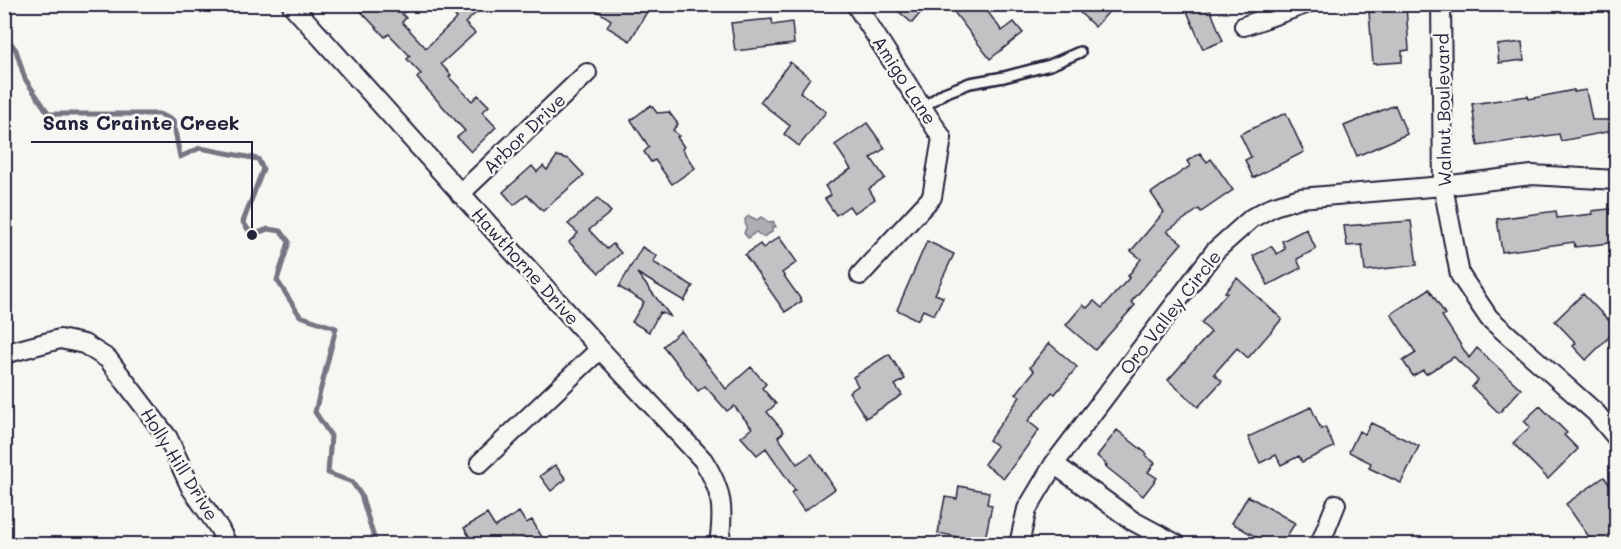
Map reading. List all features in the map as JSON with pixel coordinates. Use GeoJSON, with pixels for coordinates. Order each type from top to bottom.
{"type":"FeatureCollection","features":[{"type":"Feature","properties":{"kind":"street","name":"Hawthorne Drive"},"geometry":{"type":"LineString","coordinates":[[291,4],[600,349],[704,460],[714,476],[721,498],[723,519],[718,544]]}},
{"type":"Feature","properties":{"kind":"street"},"geometry":{"type":"LineString","coordinates":[[1244,26],[1306,4]]}},
{"type":"Feature","properties":{"kind":"street","name":"Walnut Boulevard"},"geometry":{"type":"LineString","coordinates":[[1441,4],[1443,186],[1460,276],[1489,318],[1596,413],[1617,437]]}},
{"type":"Feature","properties":{"kind":"street","name":"Amigo Lane"},"geometry":{"type":"LineString","coordinates":[[855,5],[942,138],[932,197],[860,274]]}},
{"type":"Feature","properties":{"kind":"street","name":"Arbor Drive"},"geometry":{"type":"LineString","coordinates":[[460,194],[587,73]]}},
{"type":"Feature","properties":{"kind":"street","name":"Oro Valley Circle"},"geometry":{"type":"LineString","coordinates":[[1019,544],[1027,509],[1054,464],[1215,251],[1252,218],[1274,206],[1300,198],[1443,186],[1532,175],[1617,180]]}},
{"type":"Feature","properties":{"kind":"street","name":"Holly Hill Drive"},"geometry":{"type":"LineString","coordinates":[[4,354],[60,339],[84,344],[108,359],[168,438],[191,488],[219,528],[227,544]]}},
{"type":"Feature","properties":{"kind":"street"},"geometry":{"type":"LineString","coordinates":[[480,463],[600,349]]}},
{"type":"Feature","properties":{"kind":"street"},"geometry":{"type":"LineString","coordinates":[[1054,464],[1133,521],[1176,544]]}},
{"type":"Feature","properties":{"kind":"street"},"geometry":{"type":"LineString","coordinates":[[1320,544],[1336,504]]}},
{"type":"Feature","properties":{"kind":"lane"},"geometry":{"type":"LineString","coordinates":[[922,108],[944,93],[970,83],[1050,65],[1080,52]]}},
{"type":"Feature","properties":{"kind":"shaded area"},"geometry":{"type":"Polygon","coordinates":[[[749,216],[757,220],[761,217],[770,223],[773,221],[776,227],[772,227],[772,232],[763,237],[756,232],[748,238],[744,233],[745,219],[749,216]]]}},
{"type":"Feature","properties":{"kind":"building"},"geometry":{"type":"Polygon","coordinates":[[[354,4],[412,4],[402,14],[406,18],[402,22],[426,48],[457,18],[444,4],[470,4],[477,12],[465,23],[475,33],[441,64],[451,75],[449,77],[472,101],[478,95],[489,106],[482,112],[496,127],[471,152],[457,137],[465,131],[417,78],[421,74],[407,59],[410,56],[389,34],[385,37],[354,4]]]}},
{"type":"Feature","properties":{"kind":"building"},"geometry":{"type":"Polygon","coordinates":[[[587,4],[640,4],[648,10],[630,41],[607,27],[611,20],[587,4]]]}},
{"type":"Feature","properties":{"kind":"building"},"geometry":{"type":"Polygon","coordinates":[[[890,4],[928,4],[912,23],[890,4]]]}},
{"type":"Feature","properties":{"kind":"building"},"geometry":{"type":"Polygon","coordinates":[[[964,4],[982,4],[1002,31],[1014,22],[1023,33],[990,59],[954,12],[964,4]]]}},
{"type":"Feature","properties":{"kind":"building"},"geometry":{"type":"Polygon","coordinates":[[[1071,4],[1116,4],[1095,27],[1071,4]]]}},
{"type":"Feature","properties":{"kind":"building"},"geometry":{"type":"Polygon","coordinates":[[[1184,4],[1208,4],[1223,41],[1203,49],[1184,4]]]}},
{"type":"Feature","properties":{"kind":"building"},"geometry":{"type":"Polygon","coordinates":[[[1406,6],[1409,50],[1402,51],[1402,62],[1373,64],[1369,12],[1387,11],[1386,7],[1406,6]]]}},
{"type":"Feature","properties":{"kind":"building"},"geometry":{"type":"Polygon","coordinates":[[[772,19],[773,25],[792,22],[794,44],[735,51],[731,23],[772,19]]]}},
{"type":"Feature","properties":{"kind":"building"},"geometry":{"type":"Polygon","coordinates":[[[1522,42],[1524,60],[1499,63],[1497,45],[1522,42]]]}},
{"type":"Feature","properties":{"kind":"building"},"geometry":{"type":"Polygon","coordinates":[[[790,62],[810,78],[800,92],[826,112],[799,146],[784,134],[790,126],[760,102],[790,62]]]}},
{"type":"Feature","properties":{"kind":"building"},"geometry":{"type":"Polygon","coordinates":[[[1574,90],[1574,92],[1586,90],[1592,120],[1617,120],[1617,130],[1561,141],[1559,134],[1478,146],[1472,104],[1528,96],[1529,99],[1574,90]]]}},
{"type":"Feature","properties":{"kind":"building"},"geometry":{"type":"Polygon","coordinates":[[[651,105],[657,113],[669,112],[678,124],[673,130],[679,136],[677,137],[684,147],[682,149],[695,168],[672,184],[655,160],[651,162],[644,152],[649,147],[631,120],[651,105]]]}},
{"type":"Feature","properties":{"kind":"building"},"geometry":{"type":"Polygon","coordinates":[[[1395,105],[1407,134],[1357,156],[1344,126],[1395,105]]]}},
{"type":"Feature","properties":{"kind":"building"},"geometry":{"type":"Polygon","coordinates":[[[1286,113],[1304,152],[1253,178],[1245,160],[1251,157],[1240,134],[1286,113]]]}},
{"type":"Feature","properties":{"kind":"building"},"geometry":{"type":"Polygon","coordinates":[[[867,123],[885,148],[871,158],[885,178],[869,189],[875,199],[854,213],[849,206],[836,215],[825,199],[831,195],[825,186],[851,169],[835,145],[867,123]]]}},
{"type":"Feature","properties":{"kind":"building"},"geometry":{"type":"Polygon","coordinates":[[[1200,153],[1207,162],[1211,159],[1233,190],[1201,212],[1199,209],[1167,231],[1182,243],[1131,302],[1135,305],[1095,350],[1066,325],[1083,305],[1087,308],[1094,301],[1102,308],[1130,277],[1128,276],[1141,259],[1131,251],[1164,212],[1151,193],[1190,166],[1187,161],[1200,153]]]}},
{"type":"Feature","properties":{"kind":"building"},"geometry":{"type":"Polygon","coordinates":[[[557,156],[569,159],[584,175],[543,211],[527,195],[514,205],[503,192],[532,166],[537,172],[543,166],[547,170],[557,156]]]}},
{"type":"Feature","properties":{"kind":"building"},"geometry":{"type":"Polygon","coordinates":[[[598,198],[611,212],[589,230],[607,249],[613,244],[621,253],[599,273],[569,242],[578,233],[568,224],[598,198]]]}},
{"type":"Feature","properties":{"kind":"building"},"geometry":{"type":"Polygon","coordinates":[[[1617,208],[1617,242],[1575,247],[1574,242],[1502,252],[1497,219],[1556,211],[1557,218],[1593,214],[1592,211],[1617,208]]]}},
{"type":"Feature","properties":{"kind":"building"},"geometry":{"type":"Polygon","coordinates":[[[1411,221],[1417,265],[1365,271],[1362,245],[1347,246],[1344,226],[1411,221]]]}},
{"type":"Feature","properties":{"kind":"building"},"geometry":{"type":"Polygon","coordinates":[[[1306,229],[1316,249],[1297,259],[1301,268],[1268,285],[1253,256],[1271,246],[1277,254],[1285,249],[1282,241],[1306,229]]]}},
{"type":"Feature","properties":{"kind":"building"},"geometry":{"type":"Polygon","coordinates":[[[779,237],[797,262],[782,273],[802,301],[785,312],[745,255],[760,244],[763,248],[779,237]]]}},
{"type":"Feature","properties":{"kind":"building"},"geometry":{"type":"Polygon","coordinates":[[[927,241],[954,254],[935,294],[943,297],[934,315],[923,310],[918,320],[897,310],[927,241]]]}},
{"type":"Feature","properties":{"kind":"building"},"geometry":{"type":"Polygon","coordinates":[[[642,247],[657,256],[653,262],[693,286],[684,301],[637,273],[671,317],[660,312],[649,332],[632,322],[644,302],[619,287],[642,247]]]}},
{"type":"Feature","properties":{"kind":"building"},"geometry":{"type":"Polygon","coordinates":[[[1237,278],[1282,319],[1248,358],[1237,348],[1214,374],[1222,381],[1198,407],[1168,380],[1211,332],[1201,323],[1237,278]]]}},
{"type":"Feature","properties":{"kind":"building"},"geometry":{"type":"Polygon","coordinates":[[[1429,289],[1445,314],[1442,316],[1469,358],[1477,348],[1521,389],[1499,413],[1472,387],[1478,380],[1454,357],[1426,374],[1423,370],[1413,376],[1403,361],[1416,353],[1391,314],[1429,289]]]}},
{"type":"Feature","properties":{"kind":"building"},"geometry":{"type":"Polygon","coordinates":[[[1583,294],[1617,329],[1586,360],[1573,346],[1576,343],[1555,321],[1583,294]]]}},
{"type":"Feature","properties":{"kind":"building"},"geometry":{"type":"Polygon","coordinates":[[[681,331],[726,389],[751,367],[766,384],[762,388],[776,404],[767,412],[784,432],[778,437],[797,464],[812,454],[835,489],[804,511],[791,493],[795,490],[766,448],[757,455],[741,437],[752,428],[734,406],[727,411],[705,386],[698,391],[663,346],[681,331]]]}},
{"type":"Feature","properties":{"kind":"building"},"geometry":{"type":"Polygon","coordinates":[[[1049,343],[1077,367],[1055,394],[1052,392],[1028,421],[1039,430],[1004,478],[984,464],[997,446],[989,440],[1020,397],[1016,394],[1034,371],[1030,367],[1049,343]]]}},
{"type":"Feature","properties":{"kind":"building"},"geometry":{"type":"Polygon","coordinates":[[[889,354],[905,379],[895,385],[902,395],[866,418],[849,392],[858,386],[853,377],[889,354]]]}},
{"type":"Feature","properties":{"kind":"building"},"geometry":{"type":"Polygon","coordinates":[[[1540,406],[1567,433],[1564,435],[1578,449],[1548,479],[1513,443],[1530,427],[1524,421],[1540,406]]]}},
{"type":"Feature","properties":{"kind":"building"},"geometry":{"type":"Polygon","coordinates":[[[1311,407],[1321,429],[1325,427],[1334,447],[1302,462],[1299,456],[1281,465],[1276,455],[1260,463],[1248,437],[1311,407]]]}},
{"type":"Feature","properties":{"kind":"building"},"geometry":{"type":"Polygon","coordinates":[[[1371,423],[1419,446],[1401,483],[1369,468],[1371,463],[1349,452],[1359,431],[1365,434],[1371,423]]]}},
{"type":"Feature","properties":{"kind":"building"},"geometry":{"type":"Polygon","coordinates":[[[1117,430],[1155,463],[1148,472],[1157,478],[1143,496],[1105,466],[1107,465],[1097,456],[1117,430]]]}},
{"type":"Feature","properties":{"kind":"building"},"geometry":{"type":"Polygon","coordinates":[[[555,465],[566,479],[551,491],[540,476],[555,465]]]}},
{"type":"Feature","properties":{"kind":"building"},"geometry":{"type":"Polygon","coordinates":[[[1604,477],[1617,495],[1617,544],[1594,544],[1566,504],[1604,477]]]}},
{"type":"Feature","properties":{"kind":"building"},"geometry":{"type":"Polygon","coordinates":[[[959,486],[989,492],[987,504],[992,505],[984,544],[967,544],[968,539],[938,533],[945,497],[957,499],[959,486]]]}},
{"type":"Feature","properties":{"kind":"building"},"geometry":{"type":"Polygon","coordinates":[[[1248,496],[1295,523],[1282,544],[1268,544],[1232,523],[1248,496]]]}},
{"type":"Feature","properties":{"kind":"building"},"geometry":{"type":"Polygon","coordinates":[[[519,512],[526,523],[532,520],[546,544],[531,544],[526,538],[515,544],[474,544],[464,528],[487,514],[495,527],[519,512]]]}},
{"type":"Feature","properties":{"kind":"waterway"},"geometry":{"type":"LineString","coordinates":[[4,34],[16,50],[25,79],[49,114],[159,114],[173,120],[180,157],[200,148],[258,159],[263,169],[243,222],[252,235],[268,229],[281,231],[289,242],[277,280],[300,316],[336,328],[315,412],[331,436],[328,473],[352,482],[361,495],[376,544]]}},
{"type":"Feature","properties":{"kind":"place","name":"Sans Crainte Creek"},"geometry":{"type":"Point","coordinates":[252,235]}}]}
